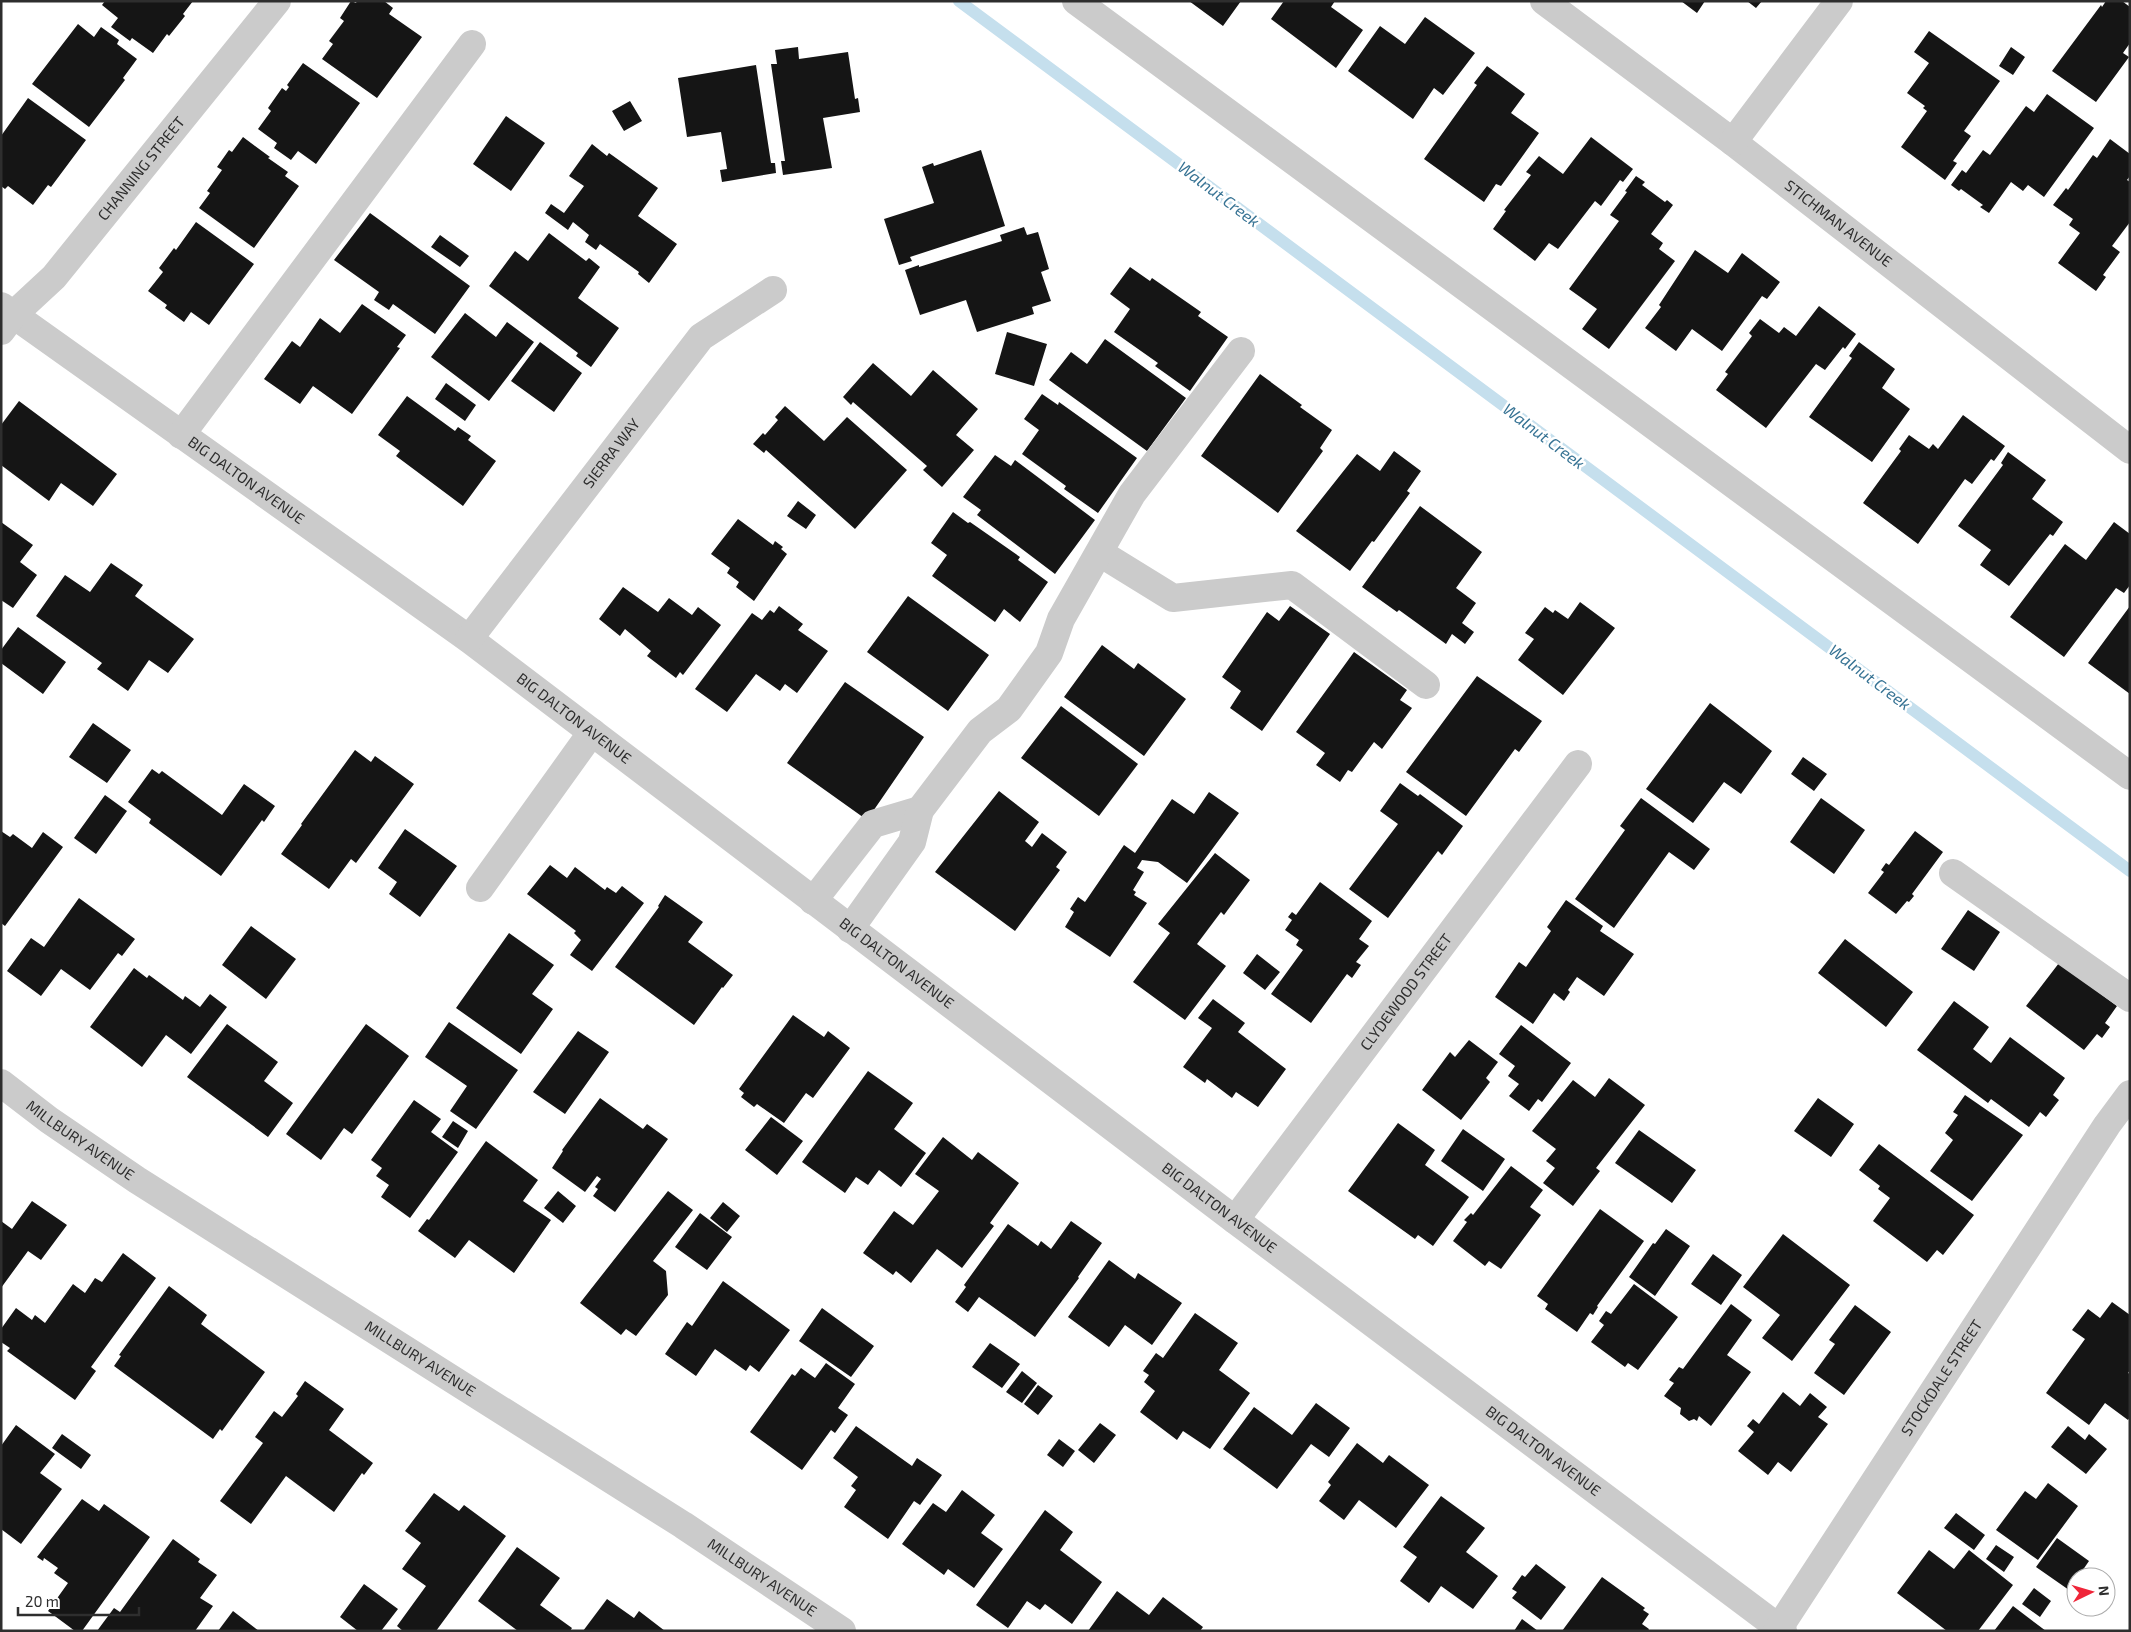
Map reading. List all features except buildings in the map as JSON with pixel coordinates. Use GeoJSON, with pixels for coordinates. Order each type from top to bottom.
{"type":"FeatureCollection","features":[{"type":"Feature","properties":{"kind":"street","name":"CHANNING STREET"},"geometry":{"type":"LineString","coordinates":[[5,317],[54,278],[277,1]]}},
{"type":"Feature","properties":{"kind":"street"},"geometry":{"type":"LineString","coordinates":[[1076,1],[2130,776]]}},
{"type":"Feature","properties":{"kind":"street","name":"STICHMAN AVENUE"},"geometry":{"type":"LineString","coordinates":[[1544,1],[1733,142],[2130,450]]}},
{"type":"Feature","properties":{"kind":"street"},"geometry":{"type":"LineString","coordinates":[[1733,142],[1839,1]]}},
{"type":"Feature","properties":{"kind":"street"},"geometry":{"type":"LineString","coordinates":[[181,435],[472,44]]}},
{"type":"Feature","properties":{"kind":"street","name":"SIERRA WAY"},"geometry":{"type":"LineString","coordinates":[[469,639],[701,337],[773,290]]}},
{"type":"Feature","properties":{"kind":"street","name":"BIG DALTON AVENUE"},"geometry":{"type":"LineString","coordinates":[[5,317],[181,435],[469,639],[1235,1220],[1780,1630]]}},
{"type":"Feature","properties":{"kind":"street"},"geometry":{"type":"LineString","coordinates":[[850,928],[912,842],[920,810],[980,731],[1009,709],[1050,653],[1061,619],[1132,494],[1241,351]]}},
{"type":"Feature","properties":{"kind":"street"},"geometry":{"type":"LineString","coordinates":[[1100,552],[1173,598],[1292,585],[1426,685]]}},
{"type":"Feature","properties":{"kind":"street"},"geometry":{"type":"LineString","coordinates":[[480,888],[592,732]]}},
{"type":"Feature","properties":{"kind":"street","name":"CLYDEWOOD STREET"},"geometry":{"type":"LineString","coordinates":[[1235,1220],[1578,764]]}},
{"type":"Feature","properties":{"kind":"street"},"geometry":{"type":"LineString","coordinates":[[813,901],[873,824],[920,810]]}},
{"type":"Feature","properties":{"kind":"street"},"geometry":{"type":"LineString","coordinates":[[1953,873],[2130,998]]}},
{"type":"Feature","properties":{"kind":"street","name":"MILLBURY AVENUE"},"geometry":{"type":"LineString","coordinates":[[1,1083],[49,1120],[137,1180],[682,1524],[842,1631]]}},
{"type":"Feature","properties":{"kind":"street","name":"STOCKDALE STREET"},"geometry":{"type":"LineString","coordinates":[[1780,1630],[2107,1125],[2130,1094]]}},
{"type":"Feature","properties":{"kind":"waterway","name":"Walnut Creek"},"geometry":{"type":"LineString","coordinates":[[959,1],[2130,871]]}}]}
